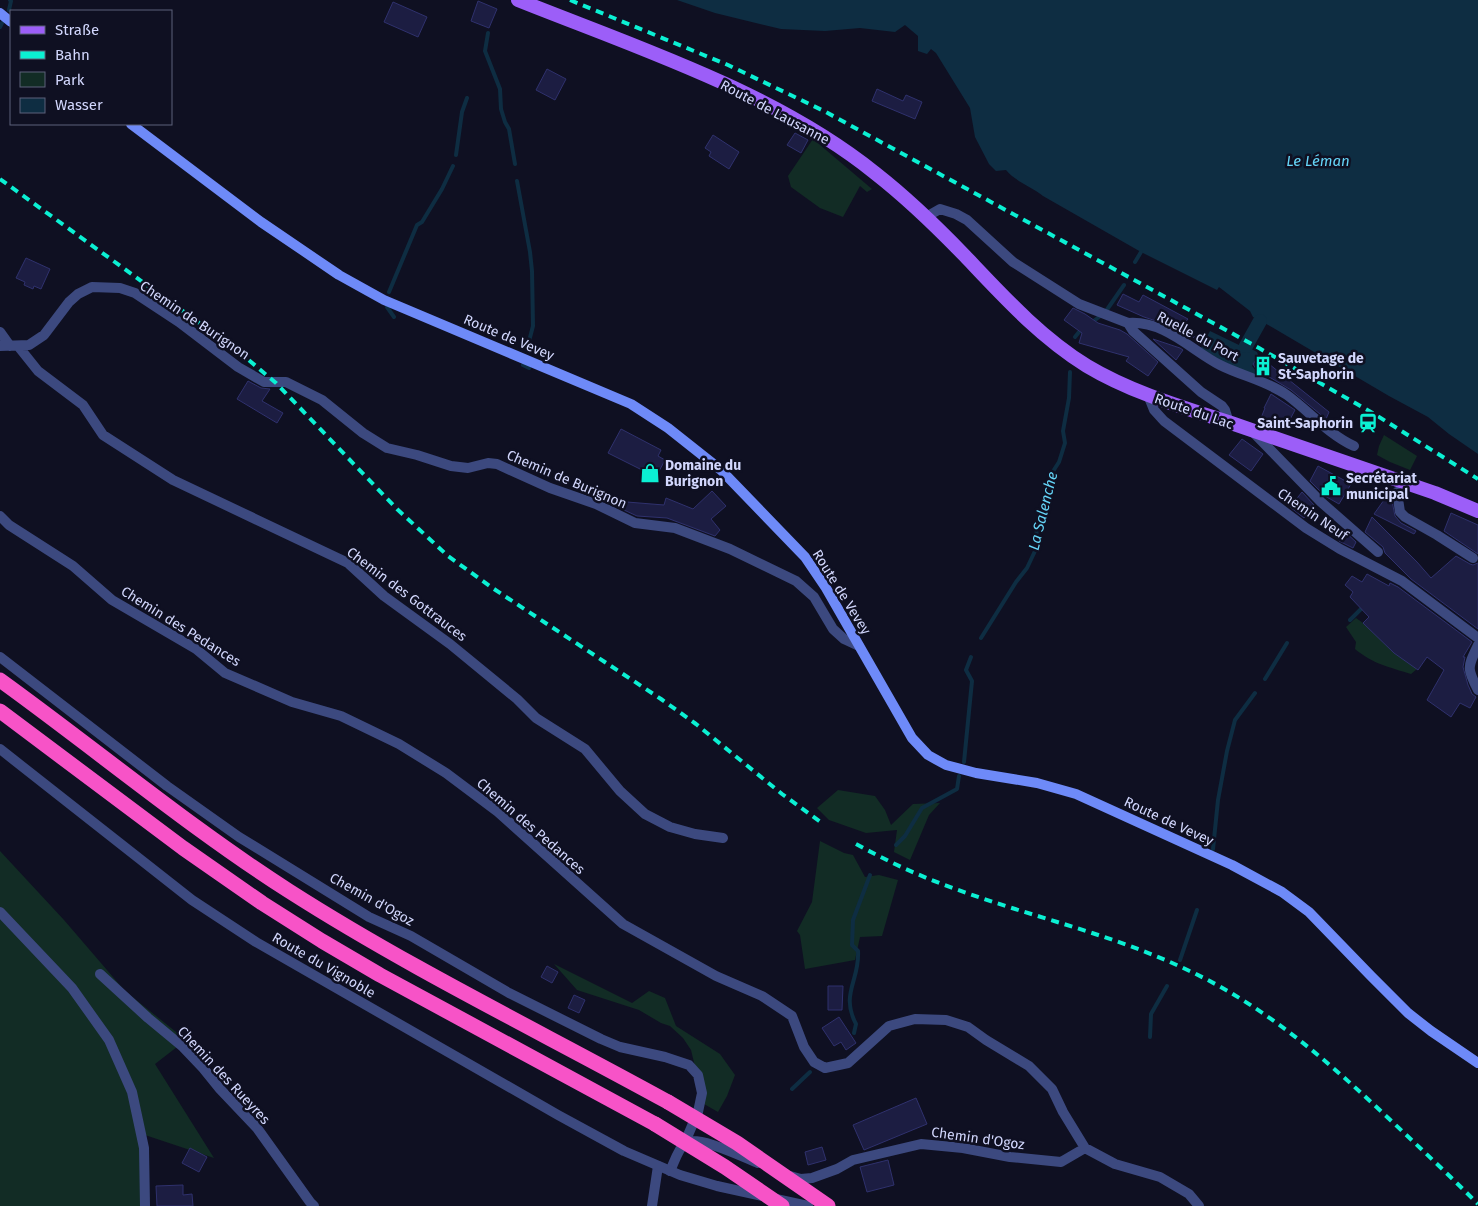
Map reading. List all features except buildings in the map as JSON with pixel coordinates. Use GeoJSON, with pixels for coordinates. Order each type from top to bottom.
{"type":"FeatureCollection","features":[{"type":"Feature","properties":{"kind":"highway"},"geometry":{"type":"LineString","coordinates":[[0,680],[231,852],[353,931],[427,974],[668,1102],[737,1143],[828,1206]]}},
{"type":"Feature","properties":{"kind":"highway"},"geometry":{"type":"LineString","coordinates":[[5,714],[183,848],[262,903],[380,975],[655,1124],[725,1167],[782,1206]]}},
{"type":"Feature","properties":{"kind":"main road","name":"Route de Lausanne"},"geometry":{"type":"LineString","coordinates":[[518,0],[698,72],[789,116],[821,134],[867,166],[896,190],[926,217],[1020,314],[1058,347]]}},
{"type":"Feature","properties":{"kind":"main road"},"geometry":{"type":"LineString","coordinates":[[0,13],[10,21]]}},
{"type":"Feature","properties":{"kind":"main road","name":"Route de Vevey"},"geometry":{"type":"LineString","coordinates":[[132,125],[261,222],[362,289],[624,401],[668,428],[721,470],[805,557],[826,588],[912,738],[922,750],[935,760],[959,769],[1037,783],[1076,794],[1232,865],[1282,892],[1309,912],[1408,1013],[1478,1063]]}},
{"type":"Feature","properties":{"kind":"main road","name":"Route du Lac"},"geometry":{"type":"LineString","coordinates":[[1058,347],[1101,374],[1148,395],[1436,493],[1478,511]]}},
{"type":"Feature","properties":{"kind":"street","name":"Ruelle du Port"},"geometry":{"type":"LineString","coordinates":[[926,217],[940,209],[956,214],[967,220],[1013,262],[1078,304],[1128,323],[1141,323],[1162,329],[1220,365],[1275,388],[1300,405],[1333,433],[1354,446]]}},
{"type":"Feature","properties":{"kind":"street","name":"Chemin de Burignon"},"geometry":{"type":"LineString","coordinates":[[10,346],[29,345],[44,334],[69,302],[78,294],[92,287],[120,288],[135,293],[179,322],[238,367],[264,382],[286,382],[322,400],[363,433],[387,448],[451,466],[468,468],[488,463],[497,464],[550,488],[596,504],[636,523],[675,528],[720,546],[796,581],[814,597],[833,629],[844,639],[859,646]]}},
{"type":"Feature","properties":{"kind":"street"},"geometry":{"type":"LineString","coordinates":[[1128,323],[1133,331],[1194,386],[1222,406],[1229,423]]}},
{"type":"Feature","properties":{"kind":"street","name":"Chemin des Gottrauces"},"geometry":{"type":"LineString","coordinates":[[0,332],[10,346],[38,371],[83,405],[103,435],[173,480],[348,563],[384,596],[450,644],[517,698],[536,718],[585,749],[620,791],[646,814],[670,827],[695,834],[723,838]]}},
{"type":"Feature","properties":{"kind":"street","name":"Chemin Neuf"},"geometry":{"type":"LineString","coordinates":[[1148,395],[1154,410],[1164,421],[1278,508],[1329,543],[1402,581],[1478,638]]}},
{"type":"Feature","properties":{"kind":"street"},"geometry":{"type":"LineString","coordinates":[[1250,430],[1321,502],[1378,552]]}},
{"type":"Feature","properties":{"kind":"street"},"geometry":{"type":"LineString","coordinates":[[1397,492],[1400,512],[1405,517],[1473,558]]}},
{"type":"Feature","properties":{"kind":"street","name":"Chemin des Pedances"},"geometry":{"type":"LineString","coordinates":[[0,516],[9,525],[73,566],[112,600],[196,649],[225,673],[292,702],[341,716],[399,744],[446,773],[498,812],[623,924],[716,976],[762,996],[792,1016],[804,1047],[814,1062],[825,1068],[848,1063],[889,1026],[915,1019],[946,1020],[968,1027],[1029,1066],[1052,1089],[1063,1112],[1085,1148]]}},
{"type":"Feature","properties":{"kind":"street"},"geometry":{"type":"LineString","coordinates":[[1478,645],[1469,666],[1471,676],[1478,690]]}},
{"type":"Feature","properties":{"kind":"street","name":"Chemin d'Ogoz"},"geometry":{"type":"LineString","coordinates":[[0,657],[167,786],[231,831],[369,917],[411,936],[509,993],[601,1039],[620,1047],[665,1057],[690,1066],[698,1075],[702,1093],[698,1112],[670,1171]]}},
{"type":"Feature","properties":{"kind":"street","name":"Route du Vignoble"},"geometry":{"type":"LineString","coordinates":[[0,749],[184,895],[256,942],[602,1140],[670,1171],[732,1189],[808,1206]]}},
{"type":"Feature","properties":{"kind":"street"},"geometry":{"type":"LineString","coordinates":[[0,912],[72,988],[109,1040],[132,1092],[144,1148],[145,1206]]}},
{"type":"Feature","properties":{"kind":"street","name":"Chemin des Rueyres"},"geometry":{"type":"LineString","coordinates":[[100,974],[183,1047],[203,1068],[257,1128],[314,1206]]}},
{"type":"Feature","properties":{"kind":"street","name":"Chemin d'Ogoz"},"geometry":{"type":"LineString","coordinates":[[685,1142],[705,1142],[793,1177],[805,1179],[824,1175],[853,1160],[921,1144],[964,1148],[1010,1157],[1061,1162],[1085,1148]]}},
{"type":"Feature","properties":{"kind":"street"},"geometry":{"type":"LineString","coordinates":[[1085,1148],[1114,1164],[1160,1178],[1189,1194],[1199,1206]]}},
{"type":"Feature","properties":{"kind":"street"},"geometry":{"type":"LineString","coordinates":[[652,1206],[658,1166]]}},
{"type":"Feature","properties":{"kind":"green space"},"geometry":{"type":"Polygon","coordinates":[[[813,139],[872,189],[867,192],[860,186],[843,217],[820,208],[791,187],[788,176],[813,139]]]}},
{"type":"Feature","properties":{"kind":"green space"},"geometry":{"type":"Polygon","coordinates":[[[1384,435],[1417,456],[1410,470],[1377,455],[1384,435]]]}},
{"type":"Feature","properties":{"kind":"green space"},"geometry":{"type":"Polygon","coordinates":[[[1356,618],[1417,669],[1411,674],[1388,667],[1375,662],[1355,649],[1356,642],[1346,627],[1356,618]]]}},
{"type":"Feature","properties":{"kind":"green space"},"geometry":{"type":"Polygon","coordinates":[[[838,790],[875,796],[885,810],[891,825],[913,804],[940,803],[929,815],[910,860],[894,852],[897,830],[866,833],[829,820],[817,808],[838,790]]]}},
{"type":"Feature","properties":{"kind":"green space"},"geometry":{"type":"Polygon","coordinates":[[[820,841],[844,853],[853,855],[865,877],[879,875],[898,880],[882,936],[860,937],[855,960],[805,969],[800,935],[797,931],[812,902],[820,841]]]}},
{"type":"Feature","properties":{"kind":"green space"},"geometry":{"type":"Polygon","coordinates":[[[0,851],[64,920],[125,991],[186,1040],[155,1064],[214,1158],[145,1135],[140,1206],[0,1206],[0,851]]]}},
{"type":"Feature","properties":{"kind":"green space"},"geometry":{"type":"Polygon","coordinates":[[[554,964],[632,1003],[649,991],[665,998],[676,1026],[720,1054],[735,1075],[718,1112],[704,1104],[691,1050],[683,1038],[670,1026],[639,1010],[577,990],[554,964]]]}},
{"type":"Feature","properties":{"kind":"water","name":"Le Léman"},"geometry":{"type":"Polygon","coordinates":[[[677,0],[1478,0],[1478,454],[1428,417],[1253,317],[1250,311],[1219,287],[1217,290],[1141,252],[1043,196],[1014,178],[1006,170],[996,171],[989,164],[975,137],[970,108],[936,53],[931,49],[927,54],[918,51],[918,36],[905,25],[895,32],[860,28],[825,31],[781,29],[715,13],[677,0]]]}},
{"type":"Feature","properties":{"kind":"water"},"geometry":{"type":"Polygon","coordinates":[[[1210,331],[1257,352],[1258,355],[1252,366],[1257,372],[1254,375],[1222,361],[1201,348],[1210,331]]]}},
{"type":"Feature","properties":{"kind":"waterway"},"geometry":{"type":"LineString","coordinates":[[9,10],[10,0]]}},
{"type":"Feature","properties":{"kind":"waterway"},"geometry":{"type":"LineString","coordinates":[[0,27],[2,23]]}},
{"type":"Feature","properties":{"kind":"waterway"},"geometry":{"type":"LineString","coordinates":[[488,33],[485,51],[500,89],[501,109],[509,129],[515,164]]}},
{"type":"Feature","properties":{"kind":"waterway"},"geometry":{"type":"LineString","coordinates":[[456,155],[462,112],[467,98]]}},
{"type":"Feature","properties":{"kind":"waterway"},"geometry":{"type":"LineString","coordinates":[[389,292],[417,225],[422,222],[442,189],[453,166]]}},
{"type":"Feature","properties":{"kind":"waterway"},"geometry":{"type":"LineString","coordinates":[[517,181],[532,271],[533,326],[527,349]]}},
{"type":"Feature","properties":{"kind":"waterway","name":"La Salenche"},"geometry":{"type":"LineString","coordinates":[[1135,262],[1141,252]]}},
{"type":"Feature","properties":{"kind":"waterway","name":"La Salenche"},"geometry":{"type":"LineString","coordinates":[[1106,311],[1124,285]]}},
{"type":"Feature","properties":{"kind":"waterway"},"geometry":{"type":"LineString","coordinates":[[387,307],[394,317]]}},
{"type":"Feature","properties":{"kind":"waterway","name":"La Salenche"},"geometry":{"type":"LineString","coordinates":[[1091,323],[1099,317]]}},
{"type":"Feature","properties":{"kind":"waterway"},"geometry":{"type":"LineString","coordinates":[[1246,346],[1260,321]]}},
{"type":"Feature","properties":{"kind":"waterway","name":"La Salenche"},"geometry":{"type":"LineString","coordinates":[[1075,337],[1083,327]]}},
{"type":"Feature","properties":{"kind":"waterway"},"geometry":{"type":"LineString","coordinates":[[523,365],[529,368]]}},
{"type":"Feature","properties":{"kind":"waterway","name":"La Salenche"},"geometry":{"type":"LineString","coordinates":[[981,638],[1016,582],[1027,568],[1035,551],[1037,527],[1046,511],[1049,498],[1050,476],[1059,462],[1065,443],[1063,431],[1069,398],[1070,372]]}},
{"type":"Feature","properties":{"kind":"waterway"},"geometry":{"type":"LineString","coordinates":[[1350,620],[1364,606]]}},
{"type":"Feature","properties":{"kind":"waterway"},"geometry":{"type":"LineString","coordinates":[[1265,679],[1287,643]]}},
{"type":"Feature","properties":{"kind":"waterway","name":"La Salenche"},"geometry":{"type":"LineString","coordinates":[[964,762],[972,681],[966,670],[971,657]]}},
{"type":"Feature","properties":{"kind":"waterway"},"geometry":{"type":"LineString","coordinates":[[1213,849],[1218,800],[1235,720],[1255,693]]}},
{"type":"Feature","properties":{"kind":"waterway","name":"La Salenche"},"geometry":{"type":"LineString","coordinates":[[896,845],[905,836],[922,808],[957,789],[959,776]]}},
{"type":"Feature","properties":{"kind":"waterway","name":"La Salenche"},"geometry":{"type":"LineString","coordinates":[[854,1033],[856,1024],[850,1004],[850,995],[858,961],[858,951],[852,945],[853,920],[870,875]]}},
{"type":"Feature","properties":{"kind":"waterway"},"geometry":{"type":"LineString","coordinates":[[1180,960],[1197,910]]}},
{"type":"Feature","properties":{"kind":"waterway"},"geometry":{"type":"LineString","coordinates":[[1150,1037],[1151,1014],[1167,986]]}},
{"type":"Feature","properties":{"kind":"waterway","name":"La Salenche"},"geometry":{"type":"LineString","coordinates":[[792,1089],[810,1072]]}},
{"type":"Feature","properties":{"kind":"railway"},"geometry":{"type":"LineString","coordinates":[[570,0],[728,65],[824,111],[1259,348],[1376,415],[1478,479]]}},
{"type":"Feature","properties":{"kind":"railway"},"geometry":{"type":"LineString","coordinates":[[0,179],[238,351],[276,383],[397,509],[448,556],[494,589],[661,699],[696,724],[782,794],[822,823]]}},
{"type":"Feature","properties":{"kind":"railway"},"geometry":{"type":"LineString","coordinates":[[856,844],[903,868],[940,883],[981,898],[1097,934],[1153,955],[1210,981],[1238,997],[1289,1032],[1338,1072],[1478,1204]]}},
{"type":"Feature","properties":{"kind":"place","name":"Sauvetage de St-Saphorin"},"geometry":{"type":"Point","coordinates":[1263,366]}},
{"type":"Feature","properties":{"kind":"place","name":"Saint-Saphorin"},"geometry":{"type":"Point","coordinates":[1368,423]}},
{"type":"Feature","properties":{"kind":"place","name":"Domaine du Burignon"},"geometry":{"type":"Point","coordinates":[650,473]}},
{"type":"Feature","properties":{"kind":"place","name":"Secrétariat municipal"},"geometry":{"type":"Point","coordinates":[1331,486]}}]}
